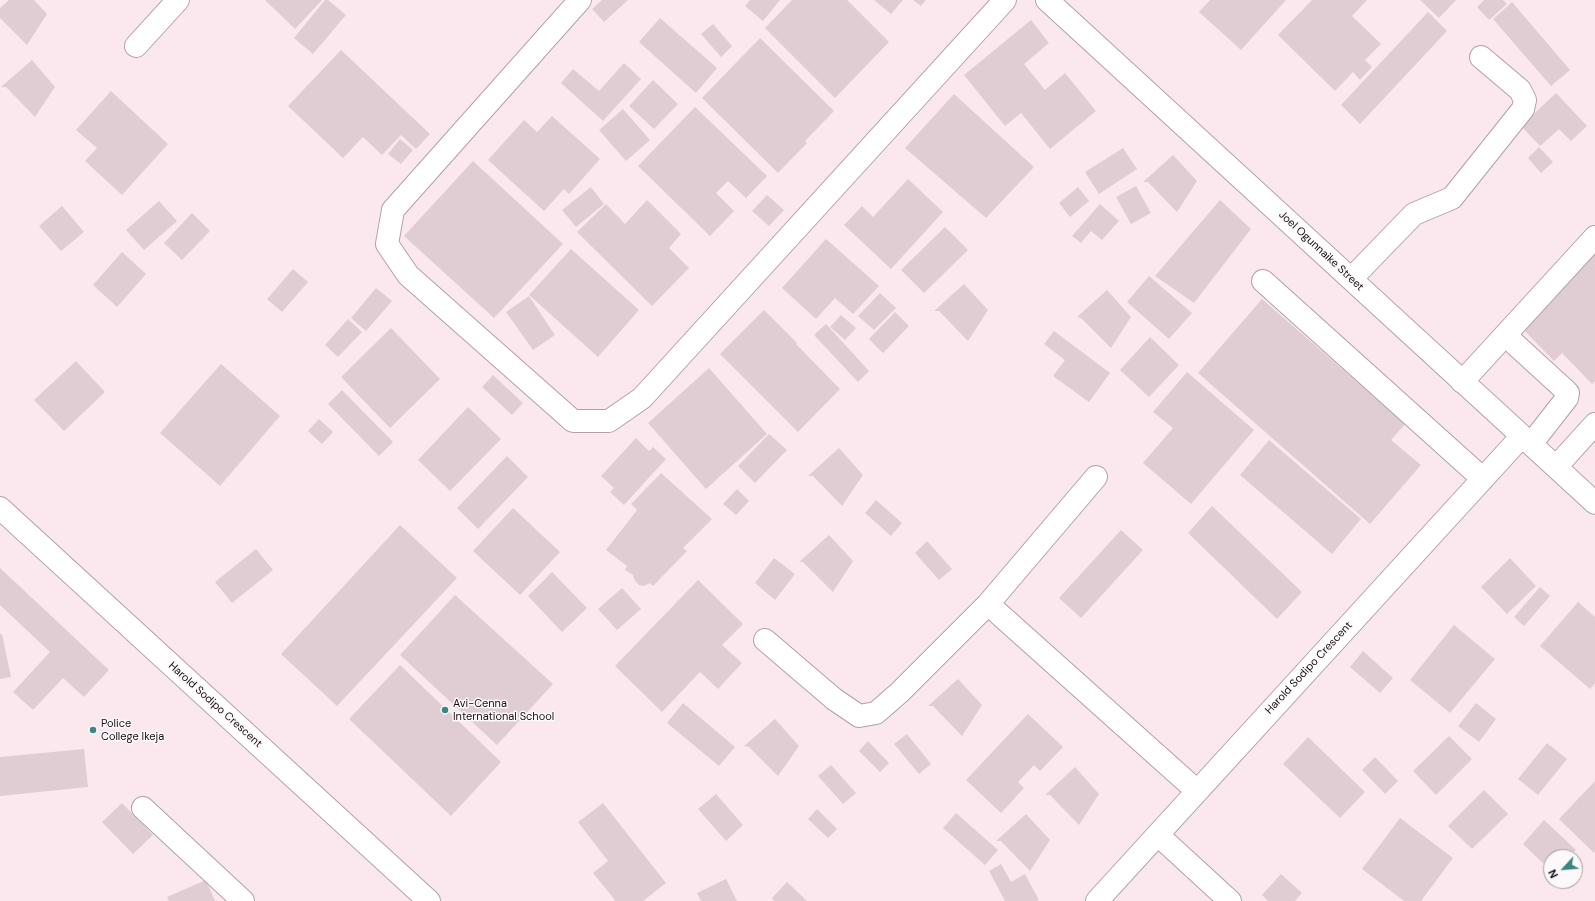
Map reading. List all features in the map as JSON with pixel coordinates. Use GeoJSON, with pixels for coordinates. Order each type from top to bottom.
{"type":"FeatureCollection","features":[{"type":"Feature","properties":{"kind":"street"},"geometry":{"type":"LineString","coordinates":[[136,46],[178,0]]}},
{"type":"Feature","properties":{"kind":"street"},"geometry":{"type":"LineString","coordinates":[[580,0],[393,210],[387,244],[408,275],[572,420],[609,421],[642,398],[1006,0]]}},
{"type":"Feature","properties":{"kind":"street","name":"Joel Ogunnaike Street"},"geometry":{"type":"LineString","coordinates":[[1047,0],[1595,503]]}},
{"type":"Feature","properties":{"kind":"street"},"geometry":{"type":"LineString","coordinates":[[1351,279],[1414,214],[1452,198],[1523,109],[1525,100],[1520,90],[1481,57]]}},
{"type":"Feature","properties":{"kind":"street"},"geometry":{"type":"LineString","coordinates":[[1462,382],[1595,237]]}},
{"type":"Feature","properties":{"kind":"street"},"geometry":{"type":"LineString","coordinates":[[1263,281],[1483,479]]}},
{"type":"Feature","properties":{"kind":"street","name":"Harold Sodipo Crescent"},"geometry":{"type":"LineString","coordinates":[[1097,901],[1483,479],[1526,440],[1567,398],[1568,393],[1505,335]]}},
{"type":"Feature","properties":{"kind":"street"},"geometry":{"type":"LineString","coordinates":[[1556,467],[1595,424]]}},
{"type":"Feature","properties":{"kind":"street"},"geometry":{"type":"LineString","coordinates":[[765,640],[834,699],[859,716],[876,712],[900,692],[988,604],[1096,477]]}},
{"type":"Feature","properties":{"kind":"street","name":"Harold Sodipo Crescent"},"geometry":{"type":"LineString","coordinates":[[0,508],[430,901]]}},
{"type":"Feature","properties":{"kind":"street"},"geometry":{"type":"LineString","coordinates":[[988,604],[1197,791]]}},
{"type":"Feature","properties":{"kind":"street"},"geometry":{"type":"LineString","coordinates":[[143,808],[243,901]]}},
{"type":"Feature","properties":{"kind":"street"},"geometry":{"type":"LineString","coordinates":[[1158,835],[1230,901]]}},
{"type":"Feature","properties":{"kind":"building"},"geometry":{"type":"Polygon","coordinates":[[[9,0],[34,0],[47,14],[27,45],[0,18],[0,8],[9,0]]]}},
{"type":"Feature","properties":{"kind":"building"},"geometry":{"type":"Polygon","coordinates":[[[265,0],[322,0],[295,29],[265,0]]]}},
{"type":"Feature","properties":{"kind":"building"},"geometry":{"type":"Polygon","coordinates":[[[325,0],[328,0],[346,15],[313,54],[294,38],[325,0]]]}},
{"type":"Feature","properties":{"kind":"building"},"geometry":{"type":"Polygon","coordinates":[[[602,0],[628,0],[604,22],[592,9],[602,0]]]}},
{"type":"Feature","properties":{"kind":"building"},"geometry":{"type":"Polygon","coordinates":[[[750,0],[780,0],[763,21],[745,6],[750,0]]]}},
{"type":"Feature","properties":{"kind":"building"},"geometry":{"type":"Polygon","coordinates":[[[792,0],[847,0],[889,42],[835,98],[765,28],[792,0]]]}},
{"type":"Feature","properties":{"kind":"building"},"geometry":{"type":"Polygon","coordinates":[[[874,0],[903,0],[891,14],[874,0]]]}},
{"type":"Feature","properties":{"kind":"building"},"geometry":{"type":"Polygon","coordinates":[[[913,0],[926,0],[921,6],[913,0]]]}},
{"type":"Feature","properties":{"kind":"building"},"geometry":{"type":"Polygon","coordinates":[[[1210,0],[1286,0],[1241,50],[1199,12],[1210,0]]]}},
{"type":"Feature","properties":{"kind":"building"},"geometry":{"type":"Polygon","coordinates":[[[1312,0],[1367,0],[1352,16],[1381,44],[1365,60],[1372,67],[1360,80],[1353,72],[1335,91],[1278,35],[1312,0]]]}},
{"type":"Feature","properties":{"kind":"building"},"geometry":{"type":"Polygon","coordinates":[[[1420,0],[1456,0],[1439,18],[1420,0]]]}},
{"type":"Feature","properties":{"kind":"building"},"geometry":{"type":"Polygon","coordinates":[[[1484,0],[1503,0],[1507,4],[1489,20],[1477,7],[1484,0]]]}},
{"type":"Feature","properties":{"kind":"building"},"geometry":{"type":"Polygon","coordinates":[[[1512,2],[1570,70],[1551,86],[1493,19],[1512,2]]]}},
{"type":"Feature","properties":{"kind":"building"},"geometry":{"type":"Polygon","coordinates":[[[1428,12],[1447,31],[1360,124],[1341,105],[1428,12]]]}},
{"type":"Feature","properties":{"kind":"building"},"geometry":{"type":"Polygon","coordinates":[[[660,18],[717,68],[696,93],[639,42],[660,18]]]}},
{"type":"Feature","properties":{"kind":"building"},"geometry":{"type":"Polygon","coordinates":[[[1031,20],[1049,43],[1024,64],[1045,90],[1065,73],[1096,111],[1050,149],[1021,113],[1005,126],[964,75],[1031,20]]]}},
{"type":"Feature","properties":{"kind":"building"},"geometry":{"type":"Polygon","coordinates":[[[713,24],[732,46],[721,57],[701,34],[713,24]]]}},
{"type":"Feature","properties":{"kind":"building"},"geometry":{"type":"Polygon","coordinates":[[[760,38],[834,111],[805,141],[807,143],[778,173],[702,98],[760,38]]]}},
{"type":"Feature","properties":{"kind":"building"},"geometry":{"type":"Polygon","coordinates":[[[341,50],[430,134],[416,149],[401,135],[382,155],[363,137],[343,158],[288,106],[341,50]]]}},
{"type":"Feature","properties":{"kind":"building"},"geometry":{"type":"Polygon","coordinates":[[[32,60],[55,87],[35,117],[6,87],[1,87],[32,60]]]}},
{"type":"Feature","properties":{"kind":"building"},"geometry":{"type":"Polygon","coordinates":[[[624,63],[641,79],[603,121],[561,83],[573,69],[599,91],[624,63]]]}},
{"type":"Feature","properties":{"kind":"building"},"geometry":{"type":"Polygon","coordinates":[[[653,80],[678,104],[654,129],[629,106],[653,80]]]}},
{"type":"Feature","properties":{"kind":"building"},"geometry":{"type":"Polygon","coordinates":[[[111,91],[168,144],[122,195],[85,161],[97,148],[76,130],[111,91]]]}},
{"type":"Feature","properties":{"kind":"building"},"geometry":{"type":"Polygon","coordinates":[[[1556,93],[1587,126],[1571,141],[1559,129],[1540,146],[1521,126],[1556,93]]]}},
{"type":"Feature","properties":{"kind":"building"},"geometry":{"type":"Polygon","coordinates":[[[954,94],[1034,167],[986,218],[905,148],[954,94]]]}},
{"type":"Feature","properties":{"kind":"building"},"geometry":{"type":"Polygon","coordinates":[[[695,107],[767,176],[746,198],[728,181],[716,193],[734,211],[710,236],[638,166],[695,107]]]}},
{"type":"Feature","properties":{"kind":"building"},"geometry":{"type":"Polygon","coordinates":[[[623,109],[650,140],[626,161],[599,130],[623,109]]]}},
{"type":"Feature","properties":{"kind":"building"},"geometry":{"type":"Polygon","coordinates":[[[552,116],[600,159],[569,194],[564,189],[544,211],[488,160],[524,120],[537,132],[552,116]]]}},
{"type":"Feature","properties":{"kind":"building"},"geometry":{"type":"Polygon","coordinates":[[[400,139],[413,150],[401,164],[388,154],[400,139]]]}},
{"type":"Feature","properties":{"kind":"building"},"geometry":{"type":"Polygon","coordinates":[[[1539,147],[1553,162],[1541,173],[1528,158],[1539,147]]]}},
{"type":"Feature","properties":{"kind":"building"},"geometry":{"type":"Polygon","coordinates":[[[1123,148],[1137,169],[1099,194],[1085,172],[1123,148]]]}},
{"type":"Feature","properties":{"kind":"building"},"geometry":{"type":"Polygon","coordinates":[[[1173,155],[1197,181],[1177,212],[1148,182],[1143,182],[1173,155]]]}},
{"type":"Feature","properties":{"kind":"building"},"geometry":{"type":"Polygon","coordinates":[[[473,161],[563,244],[494,318],[404,236],[473,161]]]}},
{"type":"Feature","properties":{"kind":"building"},"geometry":{"type":"Polygon","coordinates":[[[908,179],[943,212],[891,269],[844,225],[862,206],[873,217],[908,179]]]}},
{"type":"Feature","properties":{"kind":"building"},"geometry":{"type":"Polygon","coordinates":[[[1136,186],[1151,213],[1131,224],[1116,197],[1136,186]]]}},
{"type":"Feature","properties":{"kind":"building"},"geometry":{"type":"Polygon","coordinates":[[[591,187],[604,204],[576,227],[562,210],[591,187]]]}},
{"type":"Feature","properties":{"kind":"building"},"geometry":{"type":"Polygon","coordinates":[[[1078,187],[1089,201],[1070,217],[1059,203],[1078,187]]]}},
{"type":"Feature","properties":{"kind":"building"},"geometry":{"type":"Polygon","coordinates":[[[767,195],[784,210],[769,226],[752,211],[767,195]]]}},
{"type":"Feature","properties":{"kind":"building"},"geometry":{"type":"Polygon","coordinates":[[[647,200],[681,234],[669,248],[689,268],[652,306],[577,232],[606,204],[625,224],[647,200]]]}},
{"type":"Feature","properties":{"kind":"building"},"geometry":{"type":"Polygon","coordinates":[[[1220,200],[1251,229],[1194,303],[1155,276],[1220,200]]]}},
{"type":"Feature","properties":{"kind":"building"},"geometry":{"type":"Polygon","coordinates":[[[159,201],[177,221],[144,250],[126,230],[159,201]]]}},
{"type":"Feature","properties":{"kind":"building"},"geometry":{"type":"Polygon","coordinates":[[[1100,204],[1119,221],[1102,240],[1091,231],[1081,243],[1072,236],[1100,204]]]}},
{"type":"Feature","properties":{"kind":"building"},"geometry":{"type":"Polygon","coordinates":[[[62,206],[84,232],[61,251],[39,226],[62,206]]]}},
{"type":"Feature","properties":{"kind":"building"},"geometry":{"type":"Polygon","coordinates":[[[192,213],[210,231],[182,260],[164,243],[192,213]]]}},
{"type":"Feature","properties":{"kind":"building"},"geometry":{"type":"Polygon","coordinates":[[[945,227],[968,250],[924,293],[901,270],[945,227]]]}},
{"type":"Feature","properties":{"kind":"building"},"geometry":{"type":"Polygon","coordinates":[[[826,239],[879,286],[853,314],[835,298],[816,319],[782,288],[826,239]]]}},
{"type":"Feature","properties":{"kind":"building"},"geometry":{"type":"Polygon","coordinates":[[[571,249],[639,310],[598,357],[529,295],[571,249]]]}},
{"type":"Feature","properties":{"kind":"building"},"geometry":{"type":"Polygon","coordinates":[[[1595,250],[1595,381],[1592,384],[1562,353],[1554,361],[1519,325],[1595,250]]]}},
{"type":"Feature","properties":{"kind":"building"},"geometry":{"type":"Polygon","coordinates":[[[122,252],[146,274],[117,307],[93,285],[122,252]]]}},
{"type":"Feature","properties":{"kind":"building"},"geometry":{"type":"Polygon","coordinates":[[[293,269],[308,282],[282,312],[267,299],[293,269]]]}},
{"type":"Feature","properties":{"kind":"building"},"geometry":{"type":"Polygon","coordinates":[[[1149,276],[1192,313],[1169,339],[1127,302],[1149,276]]]}},
{"type":"Feature","properties":{"kind":"building"},"geometry":{"type":"Polygon","coordinates":[[[964,284],[988,310],[968,341],[939,311],[934,311],[964,284]]]}},
{"type":"Feature","properties":{"kind":"building"},"geometry":{"type":"Polygon","coordinates":[[[376,288],[392,301],[366,331],[351,318],[376,288]]]}},
{"type":"Feature","properties":{"kind":"building"},"geometry":{"type":"Polygon","coordinates":[[[1107,290],[1131,317],[1111,348],[1081,318],[1077,317],[1107,290]]]}},
{"type":"Feature","properties":{"kind":"building"},"geometry":{"type":"Polygon","coordinates":[[[880,293],[896,308],[874,330],[858,316],[880,293]]]}},
{"type":"Feature","properties":{"kind":"building"},"geometry":{"type":"Polygon","coordinates":[[[529,296],[555,335],[533,350],[506,312],[529,296]]]}},
{"type":"Feature","properties":{"kind":"building"},"geometry":{"type":"Polygon","coordinates":[[[1262,299],[1405,424],[1391,440],[1421,465],[1370,524],[1198,373],[1262,299]]]}},
{"type":"Feature","properties":{"kind":"building"},"geometry":{"type":"Polygon","coordinates":[[[764,310],[840,389],[798,432],[720,354],[764,310]]]}},
{"type":"Feature","properties":{"kind":"building"},"geometry":{"type":"Polygon","coordinates":[[[895,312],[909,326],[883,353],[869,339],[895,312]]]}},
{"type":"Feature","properties":{"kind":"building"},"geometry":{"type":"Polygon","coordinates":[[[841,315],[856,328],[845,340],[830,327],[841,315]]]}},
{"type":"Feature","properties":{"kind":"building"},"geometry":{"type":"Polygon","coordinates":[[[348,319],[362,332],[338,357],[325,345],[348,319]]]}},
{"type":"Feature","properties":{"kind":"building"},"geometry":{"type":"Polygon","coordinates":[[[826,324],[869,371],[858,382],[814,335],[826,324]]]}},
{"type":"Feature","properties":{"kind":"building"},"geometry":{"type":"Polygon","coordinates":[[[391,328],[440,379],[390,428],[341,377],[391,328]]]}},
{"type":"Feature","properties":{"kind":"building"},"geometry":{"type":"Polygon","coordinates":[[[1054,331],[1110,373],[1089,402],[1053,376],[1065,360],[1044,344],[1054,331]]]}},
{"type":"Feature","properties":{"kind":"building"},"geometry":{"type":"Polygon","coordinates":[[[1150,337],[1179,365],[1149,397],[1120,370],[1150,337]]]}},
{"type":"Feature","properties":{"kind":"building"},"geometry":{"type":"Polygon","coordinates":[[[76,361],[105,392],[64,431],[34,400],[76,361]]]}},
{"type":"Feature","properties":{"kind":"building"},"geometry":{"type":"Polygon","coordinates":[[[221,364],[280,416],[220,486],[160,433],[221,364]]]}},
{"type":"Feature","properties":{"kind":"building"},"geometry":{"type":"Polygon","coordinates":[[[709,368],[767,434],[706,489],[648,423],[709,368]]]}},
{"type":"Feature","properties":{"kind":"building"},"geometry":{"type":"Polygon","coordinates":[[[1187,372],[1254,430],[1191,504],[1143,463],[1173,428],[1153,412],[1187,372]]]}},
{"type":"Feature","properties":{"kind":"building"},"geometry":{"type":"Polygon","coordinates":[[[493,375],[523,403],[512,415],[482,387],[493,375]]]}},
{"type":"Feature","properties":{"kind":"building"},"geometry":{"type":"Polygon","coordinates":[[[342,390],[393,442],[379,456],[328,404],[342,390]]]}},
{"type":"Feature","properties":{"kind":"building"},"geometry":{"type":"Polygon","coordinates":[[[468,407],[501,439],[450,491],[418,460],[468,407]]]}},
{"type":"Feature","properties":{"kind":"building"},"geometry":{"type":"Polygon","coordinates":[[[319,419],[333,432],[322,444],[308,431],[319,419]]]}},
{"type":"Feature","properties":{"kind":"building"},"geometry":{"type":"Polygon","coordinates":[[[769,434],[787,450],[755,483],[738,466],[769,434]]]}},
{"type":"Feature","properties":{"kind":"building"},"geometry":{"type":"Polygon","coordinates":[[[636,438],[649,451],[653,447],[666,459],[624,505],[610,492],[614,488],[601,476],[636,438]]]}},
{"type":"Feature","properties":{"kind":"building"},"geometry":{"type":"Polygon","coordinates":[[[1269,440],[1361,519],[1332,554],[1240,475],[1269,440]]]}},
{"type":"Feature","properties":{"kind":"building"},"geometry":{"type":"Polygon","coordinates":[[[839,448],[863,475],[842,506],[813,476],[808,476],[839,448]]]}},
{"type":"Feature","properties":{"kind":"building"},"geometry":{"type":"Polygon","coordinates":[[[507,456],[528,477],[478,529],[457,508],[507,456]]]}},
{"type":"Feature","properties":{"kind":"building"},"geometry":{"type":"Polygon","coordinates":[[[661,473],[712,519],[683,548],[687,551],[653,586],[650,583],[644,586],[639,585],[635,581],[633,575],[625,570],[627,566],[606,550],[637,510],[631,504],[661,473]]]}},
{"type":"Feature","properties":{"kind":"building"},"geometry":{"type":"Polygon","coordinates":[[[737,489],[749,501],[736,515],[723,504],[737,489]]]}},
{"type":"Feature","properties":{"kind":"building"},"geometry":{"type":"Polygon","coordinates":[[[876,500],[902,523],[891,536],[865,513],[876,500]]]}},
{"type":"Feature","properties":{"kind":"building"},"geometry":{"type":"Polygon","coordinates":[[[1212,506],[1302,592],[1277,619],[1188,533],[1212,506]]]}},
{"type":"Feature","properties":{"kind":"building"},"geometry":{"type":"Polygon","coordinates":[[[513,508],[560,552],[520,595],[473,551],[513,508]]]}},
{"type":"Feature","properties":{"kind":"building"},"geometry":{"type":"Polygon","coordinates":[[[400,525],[457,578],[337,706],[281,654],[400,525]]]}},
{"type":"Feature","properties":{"kind":"building"},"geometry":{"type":"Polygon","coordinates":[[[1121,530],[1143,550],[1081,618],[1059,598],[1121,530]]]}},
{"type":"Feature","properties":{"kind":"building"},"geometry":{"type":"Polygon","coordinates":[[[829,535],[853,561],[833,592],[803,562],[799,562],[829,535]]]}},
{"type":"Feature","properties":{"kind":"building"},"geometry":{"type":"Polygon","coordinates":[[[927,541],[952,569],[939,580],[915,553],[927,541]]]}},
{"type":"Feature","properties":{"kind":"building"},"geometry":{"type":"Polygon","coordinates":[[[256,549],[273,570],[232,603],[215,582],[256,549]]]}},
{"type":"Feature","properties":{"kind":"building"},"geometry":{"type":"Polygon","coordinates":[[[774,558],[795,574],[775,600],[755,583],[774,558]]]}},
{"type":"Feature","properties":{"kind":"building"},"geometry":{"type":"Polygon","coordinates":[[[1510,558],[1536,586],[1507,614],[1481,587],[1510,558]]]}},
{"type":"Feature","properties":{"kind":"building"},"geometry":{"type":"Polygon","coordinates":[[[0,568],[109,670],[84,697],[63,678],[33,710],[13,692],[50,652],[0,605],[0,568]]]}},
{"type":"Feature","properties":{"kind":"building"},"geometry":{"type":"Polygon","coordinates":[[[552,572],[587,608],[562,632],[528,596],[552,572]]]}},
{"type":"Feature","properties":{"kind":"building"},"geometry":{"type":"Polygon","coordinates":[[[698,580],[743,624],[722,645],[742,663],[718,689],[700,672],[662,712],[615,666],[698,580]]]}},
{"type":"Feature","properties":{"kind":"building"},"geometry":{"type":"Polygon","coordinates":[[[1540,587],[1550,596],[1524,626],[1514,617],[1540,587]]]}},
{"type":"Feature","properties":{"kind":"building"},"geometry":{"type":"Polygon","coordinates":[[[622,588],[641,609],[617,630],[598,609],[622,588]]]}},
{"type":"Feature","properties":{"kind":"building"},"geometry":{"type":"Polygon","coordinates":[[[455,595],[553,684],[497,745],[400,655],[455,595]]]}},
{"type":"Feature","properties":{"kind":"building"},"geometry":{"type":"Polygon","coordinates":[[[1578,602],[1595,617],[1595,683],[1590,689],[1540,646],[1578,602]]]}},
{"type":"Feature","properties":{"kind":"building"},"geometry":{"type":"Polygon","coordinates":[[[1454,625],[1495,659],[1450,713],[1410,680],[1454,625]]]}},
{"type":"Feature","properties":{"kind":"building"},"geometry":{"type":"Polygon","coordinates":[[[0,634],[2,634],[11,677],[0,679],[0,634]]]}},
{"type":"Feature","properties":{"kind":"building"},"geometry":{"type":"Polygon","coordinates":[[[1363,651],[1393,678],[1380,693],[1350,667],[1363,651]]]}},
{"type":"Feature","properties":{"kind":"building"},"geometry":{"type":"Polygon","coordinates":[[[400,665],[501,762],[451,816],[349,719],[400,665]]]}},
{"type":"Feature","properties":{"kind":"building"},"geometry":{"type":"Polygon","coordinates":[[[958,679],[982,705],[962,736],[933,706],[928,706],[958,679]]]}},
{"type":"Feature","properties":{"kind":"building"},"geometry":{"type":"Polygon","coordinates":[[[683,703],[735,747],[719,766],[667,723],[683,703]]]}},
{"type":"Feature","properties":{"kind":"building"},"geometry":{"type":"Polygon","coordinates":[[[1476,703],[1496,719],[1479,742],[1458,726],[1476,703]]]}},
{"type":"Feature","properties":{"kind":"building"},"geometry":{"type":"Polygon","coordinates":[[[1028,714],[1063,747],[1040,771],[1034,765],[1018,782],[1024,788],[1001,813],[966,780],[1028,714]]]}},
{"type":"Feature","properties":{"kind":"building"},"geometry":{"type":"Polygon","coordinates":[[[775,719],[799,746],[778,776],[749,747],[744,746],[775,719]]]}},
{"type":"Feature","properties":{"kind":"building"},"geometry":{"type":"Polygon","coordinates":[[[907,734],[931,764],[919,774],[894,744],[907,734]]]}},
{"type":"Feature","properties":{"kind":"building"},"geometry":{"type":"Polygon","coordinates":[[[1449,736],[1472,759],[1436,795],[1413,771],[1449,736]]]}},
{"type":"Feature","properties":{"kind":"building"},"geometry":{"type":"Polygon","coordinates":[[[1308,737],[1365,792],[1340,818],[1283,764],[1308,737]]]}},
{"type":"Feature","properties":{"kind":"building"},"geometry":{"type":"Polygon","coordinates":[[[868,741],[889,763],[880,772],[859,751],[868,741]]]}},
{"type":"Feature","properties":{"kind":"building"},"geometry":{"type":"Polygon","coordinates":[[[1547,743],[1567,759],[1538,795],[1518,779],[1547,743]]]}},
{"type":"Feature","properties":{"kind":"building"},"geometry":{"type":"Polygon","coordinates":[[[84,749],[88,787],[0,796],[0,757],[84,749]]]}},
{"type":"Feature","properties":{"kind":"building"},"geometry":{"type":"Polygon","coordinates":[[[1375,757],[1398,781],[1385,794],[1362,770],[1375,757]]]}},
{"type":"Feature","properties":{"kind":"building"},"geometry":{"type":"Polygon","coordinates":[[[831,765],[856,793],[843,804],[818,776],[831,765]]]}},
{"type":"Feature","properties":{"kind":"building"},"geometry":{"type":"Polygon","coordinates":[[[1075,767],[1099,794],[1079,825],[1050,795],[1045,795],[1075,767]]]}},
{"type":"Feature","properties":{"kind":"building"},"geometry":{"type":"Polygon","coordinates":[[[1595,781],[1595,852],[1594,853],[1559,819],[1595,781]]]}},
{"type":"Feature","properties":{"kind":"building"},"geometry":{"type":"Polygon","coordinates":[[[1484,790],[1508,814],[1472,849],[1448,826],[1484,790]]]}},
{"type":"Feature","properties":{"kind":"building"},"geometry":{"type":"Polygon","coordinates":[[[716,794],[743,825],[726,841],[698,809],[716,794]]]}},
{"type":"Feature","properties":{"kind":"building"},"geometry":{"type":"Polygon","coordinates":[[[122,803],[153,835],[133,854],[102,822],[122,803]]]}},
{"type":"Feature","properties":{"kind":"building"},"geometry":{"type":"Polygon","coordinates":[[[603,803],[666,883],[643,901],[613,901],[615,900],[593,873],[608,861],[578,822],[603,803]]]}},
{"type":"Feature","properties":{"kind":"building"},"geometry":{"type":"Polygon","coordinates":[[[817,809],[837,829],[828,838],[808,819],[817,809]]]}},
{"type":"Feature","properties":{"kind":"building"},"geometry":{"type":"Polygon","coordinates":[[[956,813],[998,850],[985,865],[943,828],[956,813]]]}},
{"type":"Feature","properties":{"kind":"building"},"geometry":{"type":"Polygon","coordinates":[[[1026,814],[1050,840],[1030,871],[1001,841],[996,841],[1026,814]]]}},
{"type":"Feature","properties":{"kind":"building"},"geometry":{"type":"Polygon","coordinates":[[[1400,818],[1453,858],[1421,901],[1404,901],[1362,869],[1400,818]]]}},
{"type":"Feature","properties":{"kind":"building"},"geometry":{"type":"Polygon","coordinates":[[[1544,820],[1575,849],[1543,849],[1543,863],[1523,844],[1544,820]]]}},
{"type":"Feature","properties":{"kind":"building"},"geometry":{"type":"Polygon","coordinates":[[[1001,864],[1011,882],[1025,874],[1039,900],[1005,901],[989,871],[1001,864]]]}},
{"type":"Feature","properties":{"kind":"building"},"geometry":{"type":"Polygon","coordinates":[[[1281,874],[1302,893],[1295,901],[1268,901],[1262,895],[1281,874]]]}},
{"type":"Feature","properties":{"kind":"building"},"geometry":{"type":"Polygon","coordinates":[[[726,879],[737,901],[701,901],[697,893],[726,879]]]}},
{"type":"Feature","properties":{"kind":"building"},"geometry":{"type":"Polygon","coordinates":[[[206,880],[215,901],[169,901],[167,897],[206,880]]]}},
{"type":"Feature","properties":{"kind":"building"},"geometry":{"type":"Polygon","coordinates":[[[787,882],[807,901],[774,901],[772,898],[787,882]]]}},
{"type":"Feature","properties":{"kind":"place","name":"Avi-Cenna International School"},"geometry":{"type":"Point","coordinates":[445,710]}},
{"type":"Feature","properties":{"kind":"place","name":"Police College Ikeja"},"geometry":{"type":"Point","coordinates":[93,730]}}]}
